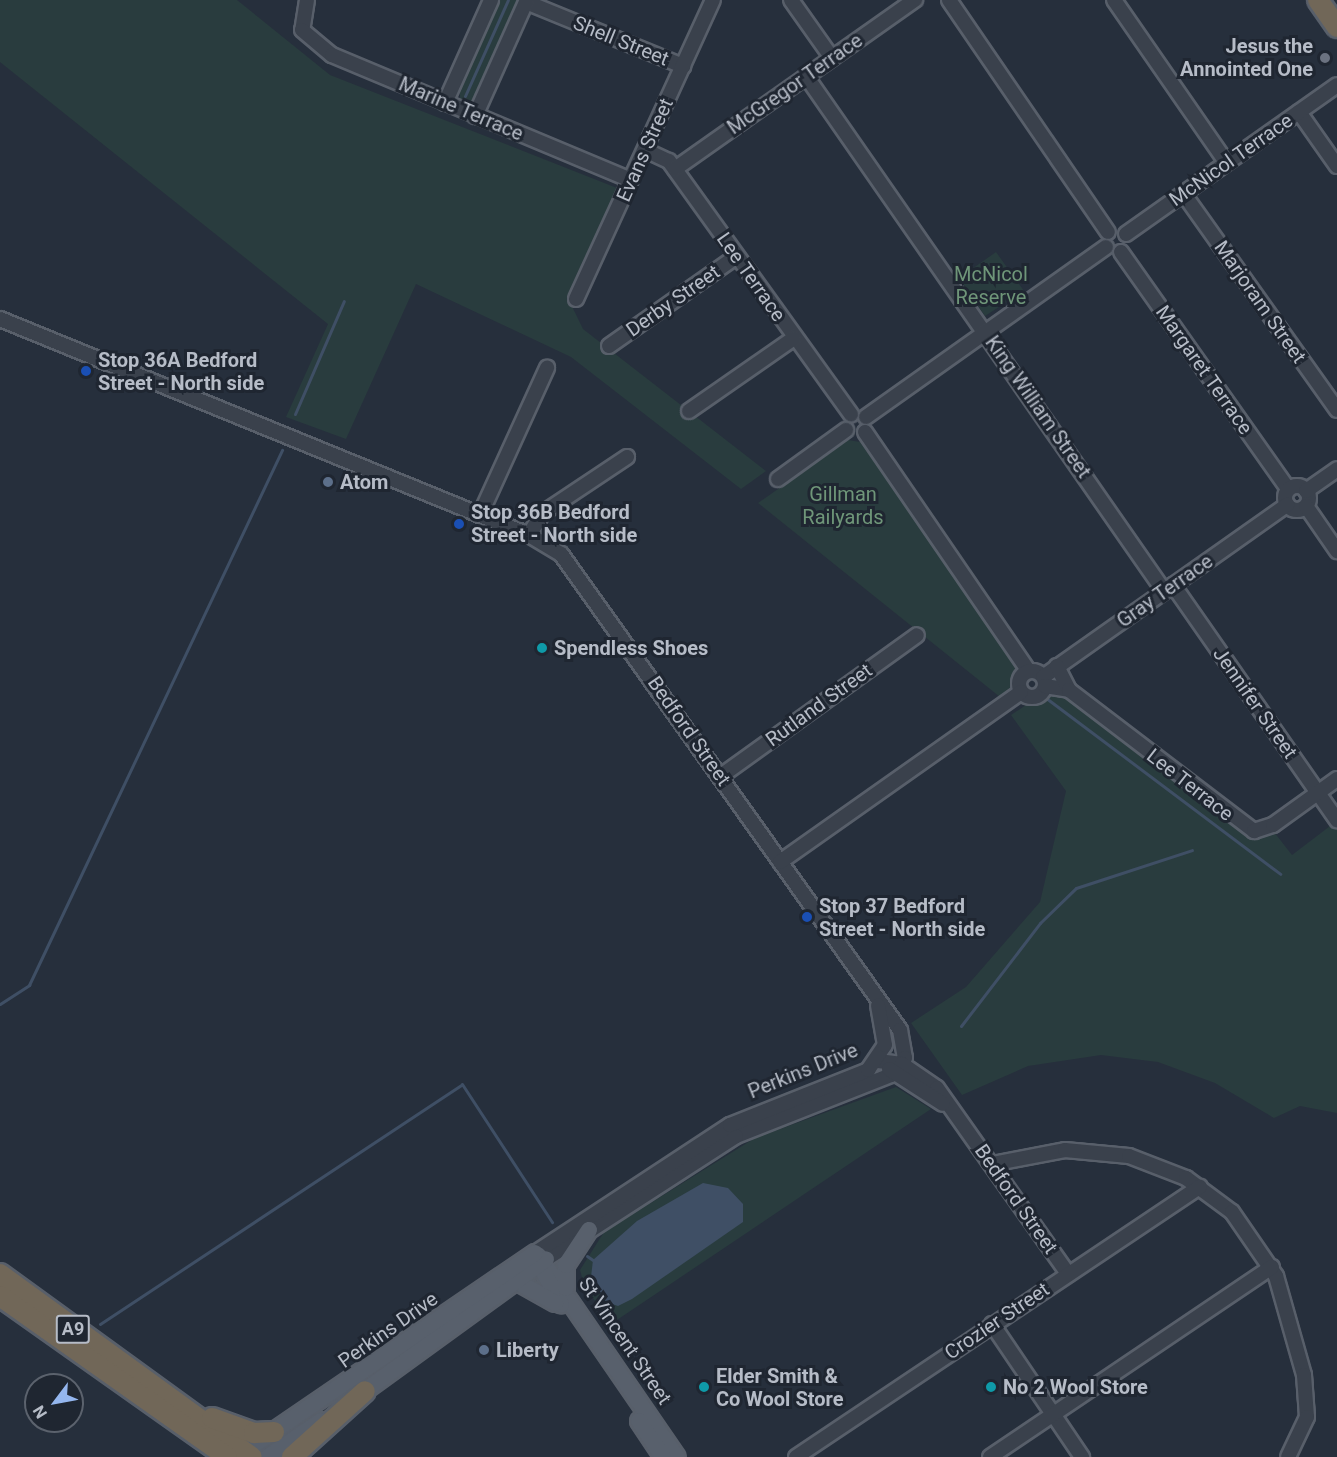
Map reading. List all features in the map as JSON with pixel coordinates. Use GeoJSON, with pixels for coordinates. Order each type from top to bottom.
{"type":"FeatureCollection","features":[{"type":"Feature","properties":{"kind":"highway"},"geometry":{"type":"LineString","coordinates":[[1318,0],[1337,27]]}},
{"type":"Feature","properties":{"kind":"highway","name":"A9"},"geometry":{"type":"LineString","coordinates":[[0,1274],[148,1382],[240,1455]]}},
{"type":"Feature","properties":{"kind":"highway","name":"A9"},"geometry":{"type":"LineString","coordinates":[[0,1296],[190,1432],[240,1455]]}},
{"type":"Feature","properties":{"kind":"highway"},"geometry":{"type":"LineString","coordinates":[[148,1382],[164,1386],[223,1424],[254,1433],[274,1432]]}},
{"type":"Feature","properties":{"kind":"highway"},"geometry":{"type":"LineString","coordinates":[[292,1457],[365,1391]]}},
{"type":"Feature","properties":{"kind":"highway"},"geometry":{"type":"LineString","coordinates":[[190,1432],[203,1457]]}},
{"type":"Feature","properties":{"kind":"main road"},"geometry":{"type":"LineString","coordinates":[[516,1281],[564,1300],[566,1265],[589,1230]]}},
{"type":"Feature","properties":{"kind":"main road","name":"Perkins Drive"},"geometry":{"type":"LineString","coordinates":[[268,1457],[365,1391],[516,1281],[539,1259]]}},
{"type":"Feature","properties":{"kind":"main road","name":"Perkins Drive"},"geometry":{"type":"LineString","coordinates":[[240,1455],[539,1259]]}},
{"type":"Feature","properties":{"kind":"main road","name":"St Vincent Street"},"geometry":{"type":"LineString","coordinates":[[539,1259],[663,1457]]}},
{"type":"Feature","properties":{"kind":"main road","name":"St Vincent Street"},"geometry":{"type":"LineString","coordinates":[[564,1300],[677,1457]]}},
{"type":"Feature","properties":{"kind":"street","name":"Marine Terrace"},"geometry":{"type":"LineString","coordinates":[[307,0],[301,24],[332,55],[632,180]]}},
{"type":"Feature","properties":{"kind":"street"},"geometry":{"type":"LineString","coordinates":[[444,103],[491,0]]}},
{"type":"Feature","properties":{"kind":"street","name":"Evans Street"},"geometry":{"type":"LineString","coordinates":[[576,299],[713,0]]}},
{"type":"Feature","properties":{"kind":"street"},"geometry":{"type":"LineString","coordinates":[[791,0],[832,58]]}},
{"type":"Feature","properties":{"kind":"street","name":"McGregor Terrace"},"geometry":{"type":"LineString","coordinates":[[675,169],[915,0]]}},
{"type":"Feature","properties":{"kind":"street"},"geometry":{"type":"LineString","coordinates":[[778,478],[846,430],[850,414],[866,417],[1106,247],[1108,232],[949,0]]}},
{"type":"Feature","properties":{"kind":"street"},"geometry":{"type":"LineString","coordinates":[[1114,0],[1226,162]]}},
{"type":"Feature","properties":{"kind":"street"},"geometry":{"type":"LineString","coordinates":[[475,116],[527,1]]}},
{"type":"Feature","properties":{"kind":"street","name":"Shell Street"},"geometry":{"type":"LineString","coordinates":[[527,1],[683,66]]}},
{"type":"Feature","properties":{"kind":"street","name":"King William Street"},"geometry":{"type":"LineString","coordinates":[[806,76],[1169,588]]}},
{"type":"Feature","properties":{"kind":"street","name":"McNicol Terrace"},"geometry":{"type":"LineString","coordinates":[[1126,234],[1337,85]]}},
{"type":"Feature","properties":{"kind":"street"},"geometry":{"type":"LineString","coordinates":[[1299,112],[1337,166]]}},
{"type":"Feature","properties":{"kind":"street","name":"Lee Terrace"},"geometry":{"type":"LineString","coordinates":[[645,150],[675,169],[850,414]]}},
{"type":"Feature","properties":{"kind":"street","name":"Marjoram Street"},"geometry":{"type":"LineString","coordinates":[[1183,193],[1337,410]]}},
{"type":"Feature","properties":{"kind":"street"},"geometry":{"type":"LineString","coordinates":[[1106,247],[1120,252],[1126,234],[1108,232]]}},
{"type":"Feature","properties":{"kind":"street","name":"Margaret Terrace"},"geometry":{"type":"LineString","coordinates":[[1120,252],[1288,489]]}},
{"type":"Feature","properties":{"kind":"street","name":"Derby Street"},"geometry":{"type":"LineString","coordinates":[[609,346],[737,256]]}},
{"type":"Feature","properties":{"kind":"street","name":"Bedford Street"},"geometry":{"type":"LineString","coordinates":[[0,319],[530,535],[564,557],[721,776],[873,996]]}},
{"type":"Feature","properties":{"kind":"street"},"geometry":{"type":"LineString","coordinates":[[689,411],[794,338]]}},
{"type":"Feature","properties":{"kind":"street"},"geometry":{"type":"LineString","coordinates":[[480,515],[547,368]]}},
{"type":"Feature","properties":{"kind":"street"},"geometry":{"type":"LineString","coordinates":[[866,417],[865,432],[1028,670],[1044,681],[1037,697],[1021,692]]}},
{"type":"Feature","properties":{"kind":"street"},"geometry":{"type":"LineString","coordinates":[[846,430],[855,436],[865,432]]}},
{"type":"Feature","properties":{"kind":"street"},"geometry":{"type":"LineString","coordinates":[[530,535],[543,513],[627,457]]}},
{"type":"Feature","properties":{"kind":"street"},"geometry":{"type":"LineString","coordinates":[[1306,506],[1297,510],[1287,505],[1288,489],[1306,490],[1337,469]]}},
{"type":"Feature","properties":{"kind":"street"},"geometry":{"type":"LineString","coordinates":[[1306,490],[1306,506],[1337,551]]}},
{"type":"Feature","properties":{"kind":"street","name":"Gray Terrace"},"geometry":{"type":"LineString","coordinates":[[1044,681],[1057,666],[1287,505]]}},
{"type":"Feature","properties":{"kind":"street","name":"Jennifer Street"},"geometry":{"type":"LineString","coordinates":[[1169,588],[1337,820]]}},
{"type":"Feature","properties":{"kind":"street","name":"Rutland Street"},"geometry":{"type":"LineString","coordinates":[[721,776],[917,635]]}},
{"type":"Feature","properties":{"kind":"street","name":"Lee Terrace"},"geometry":{"type":"LineString","coordinates":[[1057,666],[1068,690]]}},
{"type":"Feature","properties":{"kind":"street"},"geometry":{"type":"LineString","coordinates":[[1021,692],[1019,682],[1028,670]]}},
{"type":"Feature","properties":{"kind":"street","name":"Lee Terrace"},"geometry":{"type":"LineString","coordinates":[[1044,681],[1068,690],[1246,828],[1273,825],[1337,779]]}},
{"type":"Feature","properties":{"kind":"street"},"geometry":{"type":"LineString","coordinates":[[780,862],[1021,692]]}},
{"type":"Feature","properties":{"kind":"street"},"geometry":{"type":"LineString","coordinates":[[873,996],[904,1038],[899,1068]]}},
{"type":"Feature","properties":{"kind":"street","name":"Perkins Drive"},"geometry":{"type":"LineString","coordinates":[[539,1259],[730,1125],[858,1075],[878,1061],[886,1029],[873,996]]}},
{"type":"Feature","properties":{"kind":"street","name":"Bedford Street"},"geometry":{"type":"LineString","coordinates":[[878,1061],[899,1068],[937,1088],[1068,1274]]}},
{"type":"Feature","properties":{"kind":"street","name":"Perkins Drive"},"geometry":{"type":"LineString","coordinates":[[539,1259],[744,1132],[899,1068]]}},
{"type":"Feature","properties":{"kind":"street"},"geometry":{"type":"LineString","coordinates":[[992,1164],[1058,1150],[1095,1150],[1149,1161],[1200,1187],[1238,1218],[1272,1267],[1304,1375],[1306,1420],[1288,1457]]}},
{"type":"Feature","properties":{"kind":"street","name":"Crozier Street"},"geometry":{"type":"LineString","coordinates":[[796,1457],[812,1452],[992,1324],[1200,1187]]}},
{"type":"Feature","properties":{"kind":"street"},"geometry":{"type":"LineString","coordinates":[[990,1457],[1272,1267]]}},
{"type":"Feature","properties":{"kind":"street"},"geometry":{"type":"LineString","coordinates":[[992,1324],[1082,1457]]}},
{"type":"Feature","properties":{"kind":"green space"},"geometry":{"type":"Polygon","coordinates":[[[0,0],[237,0],[330,75],[617,188],[567,296],[583,329],[766,471],[741,489],[571,357],[416,284],[346,439],[286,417],[328,324],[0,62],[0,0]]]}},
{"type":"Feature","properties":{"kind":"green space"},"geometry":{"type":"Polygon","coordinates":[[[499,0],[521,0],[471,103],[460,99],[460,90],[499,0]]]}},
{"type":"Feature","properties":{"kind":"green space","name":"McNicol Reserve"},"geometry":{"type":"Polygon","coordinates":[[[996,252],[1024,291],[985,316],[959,278],[996,252]]]}},
{"type":"Feature","properties":{"kind":"green space","name":"Gillman Railyards"},"geometry":{"type":"Polygon","coordinates":[[[848,440],[860,442],[1026,667],[1016,690],[1000,697],[758,503],[848,440]]]}},
{"type":"Feature","properties":{"kind":"green space"},"geometry":{"type":"Polygon","coordinates":[[[1054,686],[1256,840],[1274,832],[1292,855],[1334,823],[1337,827],[1337,1113],[1300,1106],[1274,1118],[1215,1083],[1158,1062],[1101,1055],[1028,1066],[962,1095],[911,1023],[966,987],[1040,902],[1066,791],[1011,715],[1054,686]]]}},
{"type":"Feature","properties":{"kind":"green space"},"geometry":{"type":"Polygon","coordinates":[[[896,1087],[931,1109],[611,1324],[584,1285],[580,1270],[604,1232],[755,1138],[896,1087]]]}},
{"type":"Feature","properties":{"kind":"water"},"geometry":{"type":"Polygon","coordinates":[[[703,1183],[728,1188],[743,1204],[743,1222],[632,1299],[618,1306],[606,1302],[591,1277],[593,1260],[637,1221],[703,1183]]]}},
{"type":"Feature","properties":{"kind":"waterway"},"geometry":{"type":"LineString","coordinates":[[465,96],[508,0]]}},
{"type":"Feature","properties":{"kind":"waterway"},"geometry":{"type":"LineString","coordinates":[[295,414],[344,301]]}},
{"type":"Feature","properties":{"kind":"waterway"},"geometry":{"type":"LineString","coordinates":[[0,1004],[29,985],[282,450]]}},
{"type":"Feature","properties":{"kind":"waterway"},"geometry":{"type":"LineString","coordinates":[[1046,698],[1280,874]]}},
{"type":"Feature","properties":{"kind":"waterway"},"geometry":{"type":"LineString","coordinates":[[961,1026],[1040,923],[1076,888],[1192,850]]}},
{"type":"Feature","properties":{"kind":"waterway"},"geometry":{"type":"LineString","coordinates":[[100,1324],[462,1084],[552,1222]]}},
{"type":"Feature","properties":{"kind":"waterway"},"geometry":{"type":"LineString","coordinates":[[587,1256],[593,1260]]}},
{"type":"Feature","properties":{"kind":"place","name":"Jesus the Annointed One"},"geometry":{"type":"Point","coordinates":[1325,58]}},
{"type":"Feature","properties":{"kind":"place","name":"Stop 36A Bedford Street - North side"},"geometry":{"type":"Point","coordinates":[86,371]}},
{"type":"Feature","properties":{"kind":"place","name":"Atom"},"geometry":{"type":"Point","coordinates":[328,482]}},
{"type":"Feature","properties":{"kind":"place","name":"Stop 36B Bedford Street - North side"},"geometry":{"type":"Point","coordinates":[459,524]}},
{"type":"Feature","properties":{"kind":"place","name":"Spendless Shoes"},"geometry":{"type":"Point","coordinates":[542,648]}},
{"type":"Feature","properties":{"kind":"place","name":"Stop 37 Bedford Street - North side"},"geometry":{"type":"Point","coordinates":[807,917]}},
{"type":"Feature","properties":{"kind":"place","name":"Liberty"},"geometry":{"type":"Point","coordinates":[484,1350]}},
{"type":"Feature","properties":{"kind":"place","name":"Elder Smith & Co Wool Store"},"geometry":{"type":"Point","coordinates":[704,1387]}},
{"type":"Feature","properties":{"kind":"place","name":"No 2 Wool Store"},"geometry":{"type":"Point","coordinates":[991,1387]}}]}
